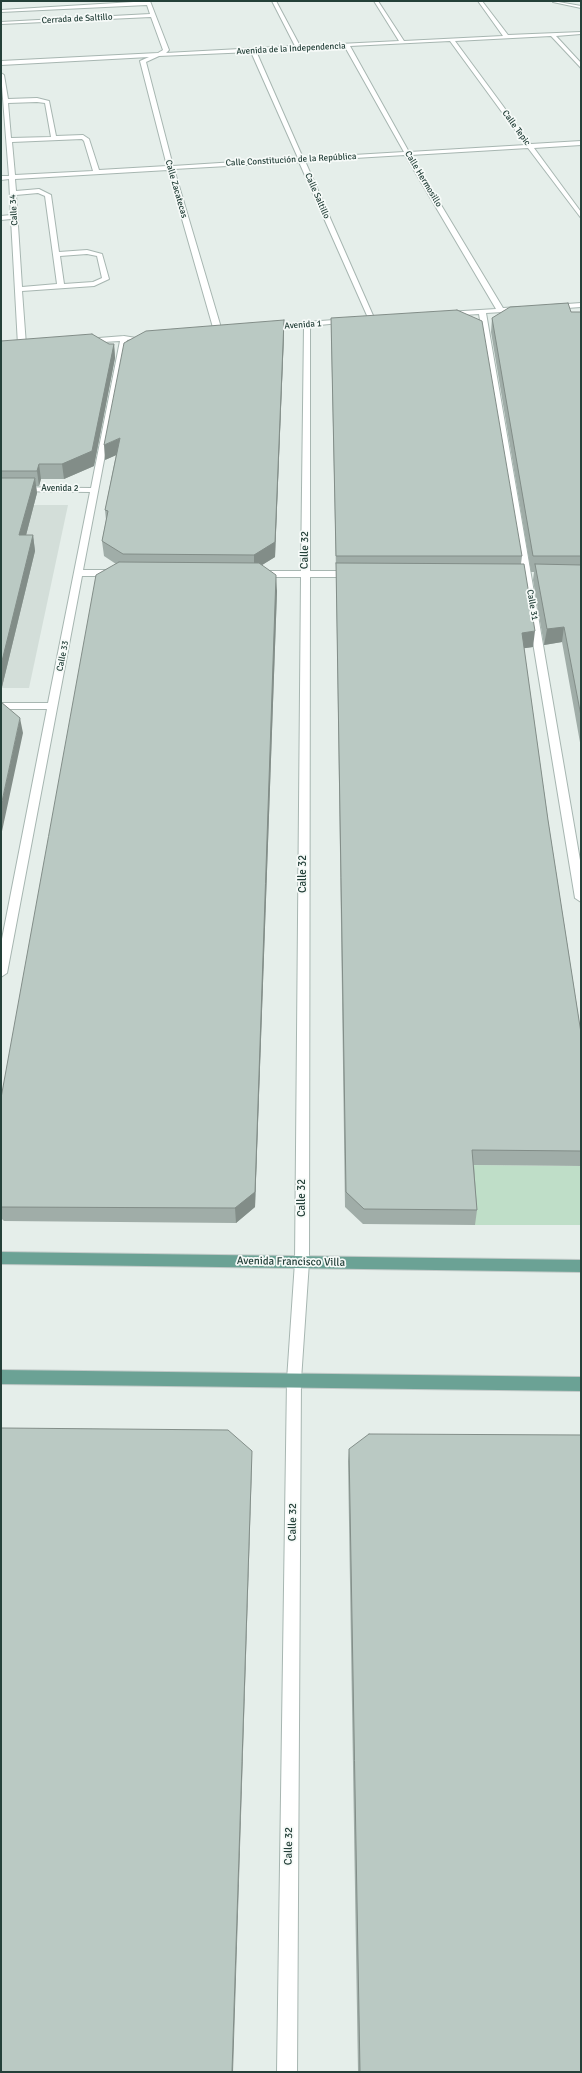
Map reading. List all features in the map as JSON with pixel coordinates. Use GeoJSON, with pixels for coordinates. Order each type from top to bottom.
{"type":"FeatureCollection","features":[{"type":"Feature","properties":{"kind":"main road","name":"Avenida Francisco Villa"},"geometry":{"type":"LineString","coordinates":[[1,1258],[581,1266]]}},
{"type":"Feature","properties":{"kind":"main road"},"geometry":{"type":"LineString","coordinates":[[1,1378],[581,1384]]}},
{"type":"Feature","properties":{"kind":"street"},"geometry":{"type":"LineString","coordinates":[[274,1],[298,48]]}},
{"type":"Feature","properties":{"kind":"street"},"geometry":{"type":"LineString","coordinates":[[376,1],[402,42]]}},
{"type":"Feature","properties":{"kind":"street"},"geometry":{"type":"LineString","coordinates":[[480,1],[507,37]]}},
{"type":"Feature","properties":{"kind":"street"},"geometry":{"type":"LineString","coordinates":[[555,1],[581,7]]}},
{"type":"Feature","properties":{"kind":"street"},"geometry":{"type":"LineString","coordinates":[[148,2],[166,50],[157,55]]}},
{"type":"Feature","properties":{"kind":"street","name":"Cerrada de Saltillo"},"geometry":{"type":"LineString","coordinates":[[1,10],[26,7],[148,2]]}},
{"type":"Feature","properties":{"kind":"street","name":"Cerrada de Saltillo"},"geometry":{"type":"LineString","coordinates":[[1,23],[153,15]]}},
{"type":"Feature","properties":{"kind":"street","name":"Avenida de la Independencia"},"geometry":{"type":"LineString","coordinates":[[1,63],[581,33]]}},
{"type":"Feature","properties":{"kind":"street"},"geometry":{"type":"LineString","coordinates":[[553,35],[581,66]]}},
{"type":"Feature","properties":{"kind":"street","name":"Calle Tepic"},"geometry":{"type":"LineString","coordinates":[[452,40],[581,216]]}},
{"type":"Feature","properties":{"kind":"street","name":"Calle Hermosillo"},"geometry":{"type":"LineString","coordinates":[[347,46],[408,154],[501,310]]}},
{"type":"Feature","properties":{"kind":"street","name":"Calle Saltillo"},"geometry":{"type":"LineString","coordinates":[[253,51],[300,159],[365,320]]}},
{"type":"Feature","properties":{"kind":"street","name":"Calle Zacatecas"},"geometry":{"type":"LineString","coordinates":[[157,55],[143,61],[170,167],[222,331],[210,332]]}},
{"type":"Feature","properties":{"kind":"street","name":"Calle 34"},"geometry":{"type":"LineString","coordinates":[[1,74],[4,99],[4,122],[8,140],[12,177],[19,289],[19,345],[30,344]]}},
{"type":"Feature","properties":{"kind":"street"},"geometry":{"type":"LineString","coordinates":[[4,99],[41,100],[47,102],[54,138]]}},
{"type":"Feature","properties":{"kind":"street"},"geometry":{"type":"LineString","coordinates":[[8,140],[79,137],[86,139],[96,172]]}},
{"type":"Feature","properties":{"kind":"street","name":"Calle Constitución de la República"},"geometry":{"type":"LineString","coordinates":[[1,178],[581,143]]}},
{"type":"Feature","properties":{"kind":"street"},"geometry":{"type":"LineString","coordinates":[[12,193],[39,191],[47,193],[58,254],[61,286]]}},
{"type":"Feature","properties":{"kind":"street"},"geometry":{"type":"LineString","coordinates":[[1,218],[14,217]]}},
{"type":"Feature","properties":{"kind":"street"},"geometry":{"type":"LineString","coordinates":[[19,289],[100,283],[107,277],[100,255],[87,252],[58,254]]}},
{"type":"Feature","properties":{"kind":"street"},"geometry":{"type":"LineString","coordinates":[[544,307],[581,305]]}},
{"type":"Feature","properties":{"kind":"street"},"geometry":{"type":"LineString","coordinates":[[443,315],[530,308]]}},
{"type":"Feature","properties":{"kind":"street","name":"Calle 31"},"geometry":{"type":"LineString","coordinates":[[482,312],[581,898]]}},
{"type":"Feature","properties":{"kind":"street","name":"Avenida 1"},"geometry":{"type":"LineString","coordinates":[[262,328],[380,319]]}},
{"type":"Feature","properties":{"kind":"street","name":"Calle 32"},"geometry":{"type":"LineString","coordinates":[[287,2072],[294,1380],[302,1262],[304,574],[307,324]]}},
{"type":"Feature","properties":{"kind":"street"},"geometry":{"type":"LineString","coordinates":[[77,342],[140,337]]}},
{"type":"Feature","properties":{"kind":"street","name":"Calle 33"},"geometry":{"type":"LineString","coordinates":[[1,973],[124,338]]}},
{"type":"Feature","properties":{"kind":"street","name":"Avenida 2"},"geometry":{"type":"LineString","coordinates":[[1,489],[95,490]]}},
{"type":"Feature","properties":{"kind":"street"},"geometry":{"type":"LineString","coordinates":[[79,573],[125,573]]}},
{"type":"Feature","properties":{"kind":"street"},"geometry":{"type":"LineString","coordinates":[[250,574],[360,574]]}},
{"type":"Feature","properties":{"kind":"street"},"geometry":{"type":"LineString","coordinates":[[1,706],[53,706]]}},
{"type":"Feature","properties":{"kind":"shaded area"},"geometry":{"type":"Polygon","coordinates":[[[1,505],[68,505],[29,688],[1,688],[1,505]]]}},
{"type":"Feature","properties":{"kind":"green space"},"geometry":{"type":"Polygon","coordinates":[[[470,1165],[581,1166],[581,1225],[475,1225],[470,1165]]]}},
{"type":"Feature","properties":{"kind":"building"},"geometry":{"type":"Polygon","coordinates":[[[568,303],[571,312],[581,312],[581,556],[533,556],[492,318],[510,307],[568,303]]]}},
{"type":"Feature","properties":{"kind":"building"},"geometry":{"type":"Polygon","coordinates":[[[457,310],[482,321],[522,556],[336,556],[331,318],[457,310]]]}},
{"type":"Feature","properties":{"kind":"building"},"geometry":{"type":"Polygon","coordinates":[[[284,320],[275,542],[254,555],[123,554],[102,541],[108,511],[105,510],[120,438],[104,445],[124,343],[146,331],[284,320]]]}},
{"type":"Feature","properties":{"kind":"building"},"geometry":{"type":"Polygon","coordinates":[[[92,334],[109,344],[114,344],[92,451],[62,464],[39,464],[37,471],[1,471],[1,341],[92,334]]]}},
{"type":"Feature","properties":{"kind":"building"},"geometry":{"type":"Polygon","coordinates":[[[1,478],[35,478],[19,535],[33,535],[1,665],[1,478]]]}},
{"type":"Feature","properties":{"kind":"building"},"geometry":{"type":"Polygon","coordinates":[[[119,562],[259,563],[276,575],[255,1192],[235,1208],[1,1207],[1,1098],[96,575],[119,562]]]}},
{"type":"Feature","properties":{"kind":"building"},"geometry":{"type":"Polygon","coordinates":[[[336,563],[524,564],[535,631],[522,633],[548,820],[581,1033],[581,1151],[472,1150],[477,1210],[364,1209],[346,1192],[336,563]]]}},
{"type":"Feature","properties":{"kind":"building"},"geometry":{"type":"Polygon","coordinates":[[[535,564],[581,565],[581,716],[564,627],[547,629],[535,564]]]}},
{"type":"Feature","properties":{"kind":"building"},"geometry":{"type":"Polygon","coordinates":[[[1,702],[20,718],[1,806],[1,702]]]}},
{"type":"Feature","properties":{"kind":"building"},"geometry":{"type":"Polygon","coordinates":[[[1,1428],[228,1430],[252,1451],[232,2072],[1,2072],[1,1428]]]}},
{"type":"Feature","properties":{"kind":"building"},"geometry":{"type":"Polygon","coordinates":[[[369,1434],[581,1435],[581,2072],[360,2072],[349,1449],[369,1434]]]}}]}
